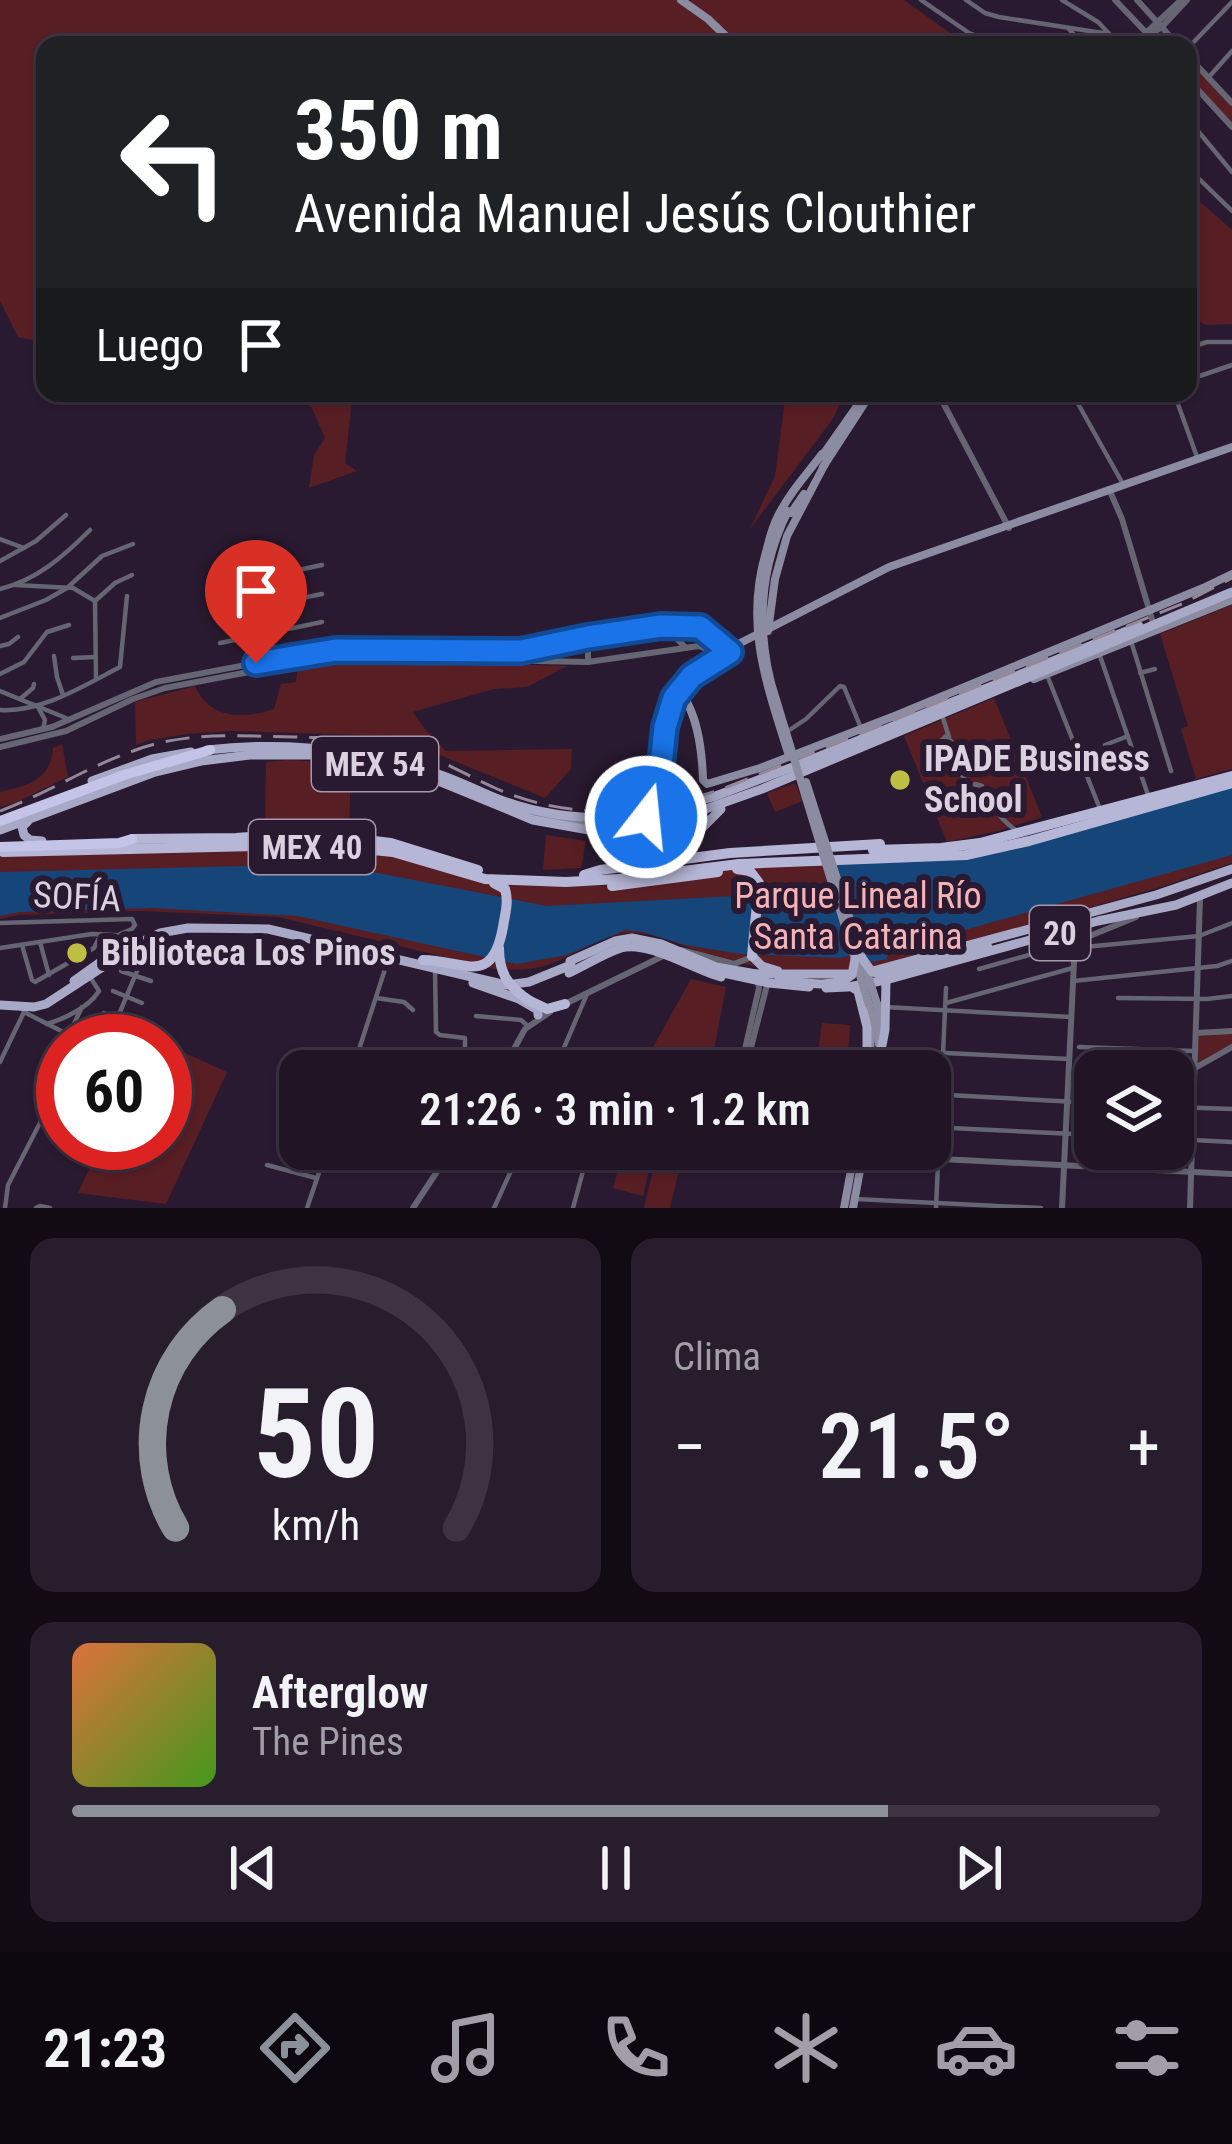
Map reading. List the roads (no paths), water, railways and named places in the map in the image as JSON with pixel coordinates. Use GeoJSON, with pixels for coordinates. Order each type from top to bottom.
{"type":"FeatureCollection","features":[{"type":"Feature","properties":{"kind":"highway"},"geometry":{"type":"LineString","coordinates":[[0,824],[90,787],[210,750]]}},
{"type":"Feature","properties":{"kind":"highway"},"geometry":{"type":"LineString","coordinates":[[0,824],[124,779],[201,761]]}},
{"type":"Feature","properties":{"kind":"highway","name":"MEX 40"},"geometry":{"type":"LineString","coordinates":[[873,850],[961,846],[1232,780]]}},
{"type":"Feature","properties":{"kind":"highway","name":"MEX 40"},"geometry":{"type":"LineString","coordinates":[[739,860],[910,858],[982,852],[1232,780]]}},
{"type":"Feature","properties":{"kind":"highway","name":"MEX 40"},"geometry":{"type":"LineString","coordinates":[[132,839],[306,833],[392,843],[497,874],[619,876]]}},
{"type":"Feature","properties":{"kind":"highway"},"geometry":{"type":"LineString","coordinates":[[0,848],[132,839]]}},
{"type":"Feature","properties":{"kind":"highway"},"geometry":{"type":"LineString","coordinates":[[756,863],[813,857],[830,849],[895,844],[925,849]]}},
{"type":"Feature","properties":{"kind":"highway","name":"MEX 40"},"geometry":{"type":"LineString","coordinates":[[0,848],[359,848],[393,852],[485,879],[522,883],[782,855]]}},
{"type":"Feature","properties":{"kind":"highway"},"geometry":{"type":"LineString","coordinates":[[584,875],[797,848],[910,858]]}},
{"type":"Feature","properties":{"kind":"highway"},"geometry":{"type":"LineString","coordinates":[[752,957],[759,883],[770,868],[811,861]]}},
{"type":"Feature","properties":{"kind":"highway"},"geometry":{"type":"LineString","coordinates":[[565,1004],[534,1014],[507,982],[500,947],[513,889],[611,886],[746,870],[759,883]]}},
{"type":"Feature","properties":{"kind":"highway"},"geometry":{"type":"LineString","coordinates":[[485,879],[503,887],[508,900]]}},
{"type":"Feature","properties":{"kind":"highway"},"geometry":{"type":"LineString","coordinates":[[423,960],[476,968],[493,959],[500,947]]}},
{"type":"Feature","properties":{"kind":"main road"},"geometry":{"type":"LineString","coordinates":[[681,0],[728,36]]}},
{"type":"Feature","properties":{"kind":"main road"},"geometry":{"type":"LineString","coordinates":[[690,0],[730,36]]}},
{"type":"Feature","properties":{"kind":"main road"},"geometry":{"type":"LineString","coordinates":[[795,761],[760,636],[772,609],[787,536],[858,402]]}},
{"type":"Feature","properties":{"kind":"main road"},"geometry":{"type":"LineString","coordinates":[[859,402],[789,512],[771,568],[765,618],[769,659],[858,958],[877,1005],[880,1050]]}},
{"type":"Feature","properties":{"kind":"main road"},"geometry":{"type":"LineString","coordinates":[[1110,491],[1232,449]]}},
{"type":"Feature","properties":{"kind":"main road"},"geometry":{"type":"LineString","coordinates":[[824,459],[796,486],[777,517],[758,578],[756,608],[795,761],[818,830],[830,849]]}},
{"type":"Feature","properties":{"kind":"main road"},"geometry":{"type":"LineString","coordinates":[[760,636],[890,567],[1198,460]]}},
{"type":"Feature","properties":{"kind":"main road"},"geometry":{"type":"LineString","coordinates":[[497,799],[557,820],[614,827],[632,823],[654,790],[662,719],[678,688],[692,676],[724,653],[883,573],[1008,526]]}},
{"type":"Feature","properties":{"kind":"main road"},"geometry":{"type":"LineString","coordinates":[[678,688],[691,708],[705,784],[795,761],[861,728],[1152,619],[1232,574]]}},
{"type":"Feature","properties":{"kind":"main road"},"geometry":{"type":"LineString","coordinates":[[758,578],[770,575],[775,579]]}},
{"type":"Feature","properties":{"kind":"main road"},"geometry":{"type":"LineString","coordinates":[[902,722],[888,737],[1131,641],[1232,592]]}},
{"type":"Feature","properties":{"kind":"main road","name":"MEX 54"},"geometry":{"type":"LineString","coordinates":[[0,824],[32,817],[124,781],[201,761],[273,754],[385,766],[441,782],[532,820],[625,835],[729,796],[795,761],[1152,619],[1232,592]]}},
{"type":"Feature","properties":{"kind":"main road"},"geometry":{"type":"LineString","coordinates":[[772,609],[776,616],[787,618]]}},
{"type":"Feature","properties":{"kind":"main road","name":"MEX 54"},"geometry":{"type":"LineString","coordinates":[[795,761],[888,737],[1152,619]]}},
{"type":"Feature","properties":{"kind":"main road"},"geometry":{"type":"LineString","coordinates":[[609,833],[633,828],[658,794],[666,719],[678,688]]}},
{"type":"Feature","properties":{"kind":"main road","name":"MEX 54"},"geometry":{"type":"LineString","coordinates":[[0,824],[136,764],[174,754],[261,746],[358,754],[435,773],[497,799],[558,815],[617,818],[699,808]]}},
{"type":"Feature","properties":{"kind":"main road"},"geometry":{"type":"LineString","coordinates":[[658,826],[683,825],[694,836],[729,796]]}},
{"type":"Feature","properties":{"kind":"main road"},"geometry":{"type":"LineString","coordinates":[[646,813],[654,822],[699,808]]}},
{"type":"Feature","properties":{"kind":"main road"},"geometry":{"type":"LineString","coordinates":[[32,817],[23,826],[24,836],[54,842]]}},
{"type":"Feature","properties":{"kind":"main road"},"geometry":{"type":"LineString","coordinates":[[797,848],[812,841],[818,830]]}},
{"type":"Feature","properties":{"kind":"main road","name":"MEX 40"},"geometry":{"type":"LineString","coordinates":[[0,848],[132,839]]}},
{"type":"Feature","properties":{"kind":"main road","name":"20"},"geometry":{"type":"LineString","coordinates":[[571,963],[615,941],[632,938],[769,980],[863,974],[1034,930],[1232,869]]}},
{"type":"Feature","properties":{"kind":"main road","name":"20"},"geometry":{"type":"LineString","coordinates":[[571,963],[633,942],[714,970],[848,987],[1200,898],[1232,884]]}},
{"type":"Feature","properties":{"kind":"main road"},"geometry":{"type":"LineString","coordinates":[[0,1002],[44,999],[115,952],[173,924],[282,925],[506,980],[571,963]]}},
{"type":"Feature","properties":{"kind":"main road"},"geometry":{"type":"LineString","coordinates":[[0,1002],[23,1010],[46,1004],[140,940],[174,930],[257,928],[506,985],[566,974],[623,948],[641,948],[710,974],[813,983],[844,981],[852,975],[858,958]]}},
{"type":"Feature","properties":{"kind":"main road"},"geometry":{"type":"LineString","coordinates":[[858,958],[872,973],[884,975],[1022,938],[1034,930]]}},
{"type":"Feature","properties":{"kind":"main road"},"geometry":{"type":"LineString","coordinates":[[550,969],[629,934],[668,944],[664,956]]}},
{"type":"Feature","properties":{"kind":"main road"},"geometry":{"type":"LineString","coordinates":[[681,962],[686,953],[769,980],[801,975]]}},
{"type":"Feature","properties":{"kind":"main road"},"geometry":{"type":"LineString","coordinates":[[752,957],[769,980]]}},
{"type":"Feature","properties":{"kind":"main road"},"geometry":{"type":"LineString","coordinates":[[529,982],[571,963]]}},
{"type":"Feature","properties":{"kind":"main road"},"geometry":{"type":"LineString","coordinates":[[441,970],[528,1003],[538,1010],[534,1014]]}},
{"type":"Feature","properties":{"kind":"main road"},"geometry":{"type":"LineString","coordinates":[[872,1050],[877,1005],[886,980]]}},
{"type":"Feature","properties":{"kind":"main road"},"geometry":{"type":"LineString","coordinates":[[848,987],[858,991],[864,1008],[870,1050]]}},
{"type":"Feature","properties":{"kind":"main road"},"geometry":{"type":"LineString","coordinates":[[852,1170],[852,1203]]}},
{"type":"Feature","properties":{"kind":"main road"},"geometry":{"type":"LineString","coordinates":[[852,1203],[858,1170]]}},
{"type":"Feature","properties":{"kind":"main road"},"geometry":{"type":"LineString","coordinates":[[850,1174],[854,1179],[852,1203]]}},
{"type":"Feature","properties":{"kind":"street"},"geometry":{"type":"LineString","coordinates":[[921,0],[977,36]]}},
{"type":"Feature","properties":{"kind":"street"},"geometry":{"type":"LineString","coordinates":[[966,0],[999,17],[1109,34]]}},
{"type":"Feature","properties":{"kind":"street"},"geometry":{"type":"LineString","coordinates":[[1062,0],[1109,34]]}},
{"type":"Feature","properties":{"kind":"street"},"geometry":{"type":"LineString","coordinates":[[1115,0],[1149,36]]}},
{"type":"Feature","properties":{"kind":"street"},"geometry":{"type":"LineString","coordinates":[[1137,0],[1170,36]]}},
{"type":"Feature","properties":{"kind":"street"},"geometry":{"type":"LineString","coordinates":[[1151,36],[1184,0]]}},
{"type":"Feature","properties":{"kind":"street"},"geometry":{"type":"LineString","coordinates":[[1197,42],[1232,2]]}},
{"type":"Feature","properties":{"kind":"street"},"geometry":{"type":"LineString","coordinates":[[1069,28],[1076,36]]}},
{"type":"Feature","properties":{"kind":"street"},"geometry":{"type":"LineString","coordinates":[[1208,78],[1232,51]]}},
{"type":"Feature","properties":{"kind":"street"},"geometry":{"type":"LineString","coordinates":[[1197,64],[1232,103]]}},
{"type":"Feature","properties":{"kind":"street"},"geometry":{"type":"LineString","coordinates":[[1197,89],[1232,127]]}},
{"type":"Feature","properties":{"kind":"street"},"geometry":{"type":"LineString","coordinates":[[1197,130],[1232,172]]}},
{"type":"Feature","properties":{"kind":"street"},"geometry":{"type":"LineString","coordinates":[[1197,174],[1232,211]]}},
{"type":"Feature","properties":{"kind":"street"},"geometry":{"type":"LineString","coordinates":[[1197,345],[1232,342]]}},
{"type":"Feature","properties":{"kind":"street"},"geometry":{"type":"LineString","coordinates":[[1197,377],[1232,365]]}},
{"type":"Feature","properties":{"kind":"street"},"geometry":{"type":"LineString","coordinates":[[942,402],[1008,526]]}},
{"type":"Feature","properties":{"kind":"street"},"geometry":{"type":"LineString","coordinates":[[1077,402],[1123,484]]}},
{"type":"Feature","properties":{"kind":"street"},"geometry":{"type":"LineString","coordinates":[[1177,402],[1198,460]]}},
{"type":"Feature","properties":{"kind":"street"},"geometry":{"type":"LineString","coordinates":[[1110,491],[1152,619]]}},
{"type":"Feature","properties":{"kind":"street"},"geometry":{"type":"LineString","coordinates":[[0,560],[24,548],[66,515]]}},
{"type":"Feature","properties":{"kind":"street"},"geometry":{"type":"LineString","coordinates":[[0,589],[54,563],[90,530]]}},
{"type":"Feature","properties":{"kind":"street"},"geometry":{"type":"LineString","coordinates":[[0,539],[24,548]]}},
{"type":"Feature","properties":{"kind":"street"},"geometry":{"type":"LineString","coordinates":[[0,618],[67,588],[102,556],[133,544]]}},
{"type":"Feature","properties":{"kind":"street"},"geometry":{"type":"LineString","coordinates":[[222,586],[322,565]]}},
{"type":"Feature","properties":{"kind":"street"},"geometry":{"type":"LineString","coordinates":[[95,679],[95,601],[132,574]]}},
{"type":"Feature","properties":{"kind":"street"},"geometry":{"type":"LineString","coordinates":[[256,663],[264,654],[269,633],[272,575]]}},
{"type":"Feature","properties":{"kind":"street"},"geometry":{"type":"LineString","coordinates":[[15,585],[79,590],[95,601]]}},
{"type":"Feature","properties":{"kind":"street"},"geometry":{"type":"LineString","coordinates":[[221,614],[322,593]]}},
{"type":"Feature","properties":{"kind":"street"},"geometry":{"type":"LineString","coordinates":[[0,710],[36,706],[121,665],[127,596]]}},
{"type":"Feature","properties":{"kind":"street"},"geometry":{"type":"LineString","coordinates":[[220,643],[322,622]]}},
{"type":"Feature","properties":{"kind":"street"},"geometry":{"type":"LineString","coordinates":[[0,674],[24,662],[47,632],[69,625]]}},
{"type":"Feature","properties":{"kind":"street"},"geometry":{"type":"LineString","coordinates":[[684,626],[676,635],[686,648]]}},
{"type":"Feature","properties":{"kind":"street"},"geometry":{"type":"LineString","coordinates":[[0,743],[71,720],[156,682],[336,650],[521,651],[588,637],[684,626],[704,629],[724,653]]}},
{"type":"Feature","properties":{"kind":"street"},"geometry":{"type":"LineString","coordinates":[[269,633],[272,649],[296,655]]}},
{"type":"Feature","properties":{"kind":"street"},"geometry":{"type":"LineString","coordinates":[[588,637],[588,662]]}},
{"type":"Feature","properties":{"kind":"street"},"geometry":{"type":"LineString","coordinates":[[0,646],[18,638]]}},
{"type":"Feature","properties":{"kind":"street"},"geometry":{"type":"LineString","coordinates":[[1131,641],[1171,771]]}},
{"type":"Feature","properties":{"kind":"street"},"geometry":{"type":"LineString","coordinates":[[0,743],[66,730],[165,688],[327,657],[588,662],[686,648],[706,647],[724,653]]}},
{"type":"Feature","properties":{"kind":"street"},"geometry":{"type":"LineString","coordinates":[[1099,653],[1150,798]]}},
{"type":"Feature","properties":{"kind":"street"},"geometry":{"type":"LineString","coordinates":[[54,656],[64,695]]}},
{"type":"Feature","properties":{"kind":"street"},"geometry":{"type":"LineString","coordinates":[[73,658],[95,657]]}},
{"type":"Feature","properties":{"kind":"street"},"geometry":{"type":"LineString","coordinates":[[1140,673],[1155,669]]}},
{"type":"Feature","properties":{"kind":"street"},"geometry":{"type":"LineString","coordinates":[[1047,675],[1100,811]]}},
{"type":"Feature","properties":{"kind":"street"},"geometry":{"type":"LineString","coordinates":[[20,699],[34,684]]}},
{"type":"Feature","properties":{"kind":"street"},"geometry":{"type":"LineString","coordinates":[[788,731],[840,686],[861,728]]}},
{"type":"Feature","properties":{"kind":"street"},"geometry":{"type":"LineString","coordinates":[[0,691],[71,720]]}},
{"type":"Feature","properties":{"kind":"street"},"geometry":{"type":"LineString","coordinates":[[36,706],[45,720],[42,730]]}},
{"type":"Feature","properties":{"kind":"street"},"geometry":{"type":"LineString","coordinates":[[943,718],[947,746],[965,759],[971,785]]}},
{"type":"Feature","properties":{"kind":"street"},"geometry":{"type":"LineString","coordinates":[[929,724],[971,785],[1010,827],[1022,832]]}},
{"type":"Feature","properties":{"kind":"street"},"geometry":{"type":"LineString","coordinates":[[1105,745],[1128,736]]}},
{"type":"Feature","properties":{"kind":"street"},"geometry":{"type":"LineString","coordinates":[[667,880],[681,874],[699,808]]}},
{"type":"Feature","properties":{"kind":"street"},"geometry":{"type":"LineString","coordinates":[[998,838],[1005,821]]}},
{"type":"Feature","properties":{"kind":"street"},"geometry":{"type":"LineString","coordinates":[[694,836],[700,851],[714,855]]}},
{"type":"Feature","properties":{"kind":"street"},"geometry":{"type":"LineString","coordinates":[[694,836],[684,854],[699,876]]}},
{"type":"Feature","properties":{"kind":"street"},"geometry":{"type":"LineString","coordinates":[[1194,1124],[1200,898]]}},
{"type":"Feature","properties":{"kind":"street"},"geometry":{"type":"LineString","coordinates":[[980,969],[1074,945],[1149,911]]}},
{"type":"Feature","properties":{"kind":"street"},"geometry":{"type":"LineString","coordinates":[[68,920],[72,937]]}},
{"type":"Feature","properties":{"kind":"street","name":"SOFÍA"},"geometry":{"type":"LineString","coordinates":[[0,923],[132,920],[132,929],[121,935]]}},
{"type":"Feature","properties":{"kind":"street"},"geometry":{"type":"LineString","coordinates":[[1074,945],[1199,936],[1232,923]]}},
{"type":"Feature","properties":{"kind":"street"},"geometry":{"type":"LineString","coordinates":[[22,945],[34,982],[94,948],[101,934]]}},
{"type":"Feature","properties":{"kind":"street"},"geometry":{"type":"LineString","coordinates":[[0,949],[101,934],[140,940]]}},
{"type":"Feature","properties":{"kind":"street"},"geometry":{"type":"LineString","coordinates":[[115,952],[121,935]]}},
{"type":"Feature","properties":{"kind":"street"},"geometry":{"type":"LineString","coordinates":[[121,1014],[144,956],[140,940]]}},
{"type":"Feature","properties":{"kind":"street"},"geometry":{"type":"LineString","coordinates":[[140,940],[144,956]]}},
{"type":"Feature","properties":{"kind":"street"},"geometry":{"type":"LineString","coordinates":[[40,943],[49,975]]}},
{"type":"Feature","properties":{"kind":"street"},"geometry":{"type":"LineString","coordinates":[[1062,1208],[1074,945]]}},
{"type":"Feature","properties":{"kind":"street"},"geometry":{"type":"LineString","coordinates":[[565,1004],[684,950],[734,964],[752,957]]}},
{"type":"Feature","properties":{"kind":"street"},"geometry":{"type":"LineString","coordinates":[[144,956],[162,951]]}},
{"type":"Feature","properties":{"kind":"street"},"geometry":{"type":"LineString","coordinates":[[359,1050],[389,957]]}},
{"type":"Feature","properties":{"kind":"street"},"geometry":{"type":"LineString","coordinates":[[1073,981],[1232,961]]}},
{"type":"Feature","properties":{"kind":"street"},"geometry":{"type":"LineString","coordinates":[[946,1003],[1073,968]]}},
{"type":"Feature","properties":{"kind":"street"},"geometry":{"type":"LineString","coordinates":[[441,970],[436,1032],[464,1037],[464,1050]]}},
{"type":"Feature","properties":{"kind":"street"},"geometry":{"type":"LineString","coordinates":[[122,971],[152,981]]}},
{"type":"Feature","properties":{"kind":"street"},"geometry":{"type":"LineString","coordinates":[[68,1014],[99,993],[90,977]]}},
{"type":"Feature","properties":{"kind":"street"},"geometry":{"type":"LineString","coordinates":[[748,1050],[759,988],[769,980]]}},
{"type":"Feature","properties":{"kind":"street"},"geometry":{"type":"LineString","coordinates":[[944,1050],[946,988]]}},
{"type":"Feature","properties":{"kind":"street"},"geometry":{"type":"LineString","coordinates":[[113,991],[142,1004]]}},
{"type":"Feature","properties":{"kind":"street"},"geometry":{"type":"LineString","coordinates":[[563,1050],[587,994]]}},
{"type":"Feature","properties":{"kind":"street"},"geometry":{"type":"LineString","coordinates":[[1118,998],[1232,996]]}},
{"type":"Feature","properties":{"kind":"street"},"geometry":{"type":"LineString","coordinates":[[376,998],[401,1001],[413,1010]]}},
{"type":"Feature","properties":{"kind":"street"},"geometry":{"type":"LineString","coordinates":[[877,1005],[1072,1017]]}},
{"type":"Feature","properties":{"kind":"street"},"geometry":{"type":"LineString","coordinates":[[79,1014],[82,1007]]}},
{"type":"Feature","properties":{"kind":"street"},"geometry":{"type":"LineString","coordinates":[[0,1062],[23,1010],[36,1018]]}},
{"type":"Feature","properties":{"kind":"street"},"geometry":{"type":"LineString","coordinates":[[104,1012],[108,1014]]}},
{"type":"Feature","properties":{"kind":"street"},"geometry":{"type":"LineString","coordinates":[[476,1016],[521,1021],[534,1014]]}},
{"type":"Feature","properties":{"kind":"street"},"geometry":{"type":"LineString","coordinates":[[514,1050],[534,1014]]}},
{"type":"Feature","properties":{"kind":"street"},"geometry":{"type":"LineString","coordinates":[[1196,1034],[1232,1031]]}},
{"type":"Feature","properties":{"kind":"street"},"geometry":{"type":"LineString","coordinates":[[1079,1047],[1196,1051]]}},
{"type":"Feature","properties":{"kind":"street"},"geometry":{"type":"LineString","coordinates":[[1195,1068],[1232,1047]]}},
{"type":"Feature","properties":{"kind":"street"},"geometry":{"type":"LineString","coordinates":[[951,1053],[1069,1059]]}},
{"type":"Feature","properties":{"kind":"street"},"geometry":{"type":"LineString","coordinates":[[1069,1075],[1074,1075]]}},
{"type":"Feature","properties":{"kind":"street"},"geometry":{"type":"LineString","coordinates":[[951,1095],[1074,1102]]}},
{"type":"Feature","properties":{"kind":"street"},"geometry":{"type":"LineString","coordinates":[[1195,1108],[1232,1109]]}},
{"type":"Feature","properties":{"kind":"street"},"geometry":{"type":"LineString","coordinates":[[951,1128],[1074,1134]]}},
{"type":"Feature","properties":{"kind":"street"},"geometry":{"type":"LineString","coordinates":[[14,1208],[5,1207],[8,1185],[36,1130]]}},
{"type":"Feature","properties":{"kind":"street"},"geometry":{"type":"LineString","coordinates":[[1194,1140],[1232,1142]]}},
{"type":"Feature","properties":{"kind":"street"},"geometry":{"type":"LineString","coordinates":[[951,1161],[1232,1174]]}},
{"type":"Feature","properties":{"kind":"street"},"geometry":{"type":"LineString","coordinates":[[267,1165],[316,1178]]}},
{"type":"Feature","properties":{"kind":"street"},"geometry":{"type":"LineString","coordinates":[[307,1208],[319,1170]]}},
{"type":"Feature","properties":{"kind":"street"},"geometry":{"type":"LineString","coordinates":[[413,1208],[438,1170]]}},
{"type":"Feature","properties":{"kind":"street"},"geometry":{"type":"LineString","coordinates":[[494,1208],[511,1170]]}},
{"type":"Feature","properties":{"kind":"street"},"geometry":{"type":"LineString","coordinates":[[573,1208],[583,1170]]}},
{"type":"Feature","properties":{"kind":"street"},"geometry":{"type":"LineString","coordinates":[[936,1205],[938,1170]]}},
{"type":"Feature","properties":{"kind":"street"},"geometry":{"type":"LineString","coordinates":[[1190,1208],[1192,1170]]}},
{"type":"Feature","properties":{"kind":"street"},"geometry":{"type":"LineString","coordinates":[[852,1203],[1041,1208]]}},
{"type":"Feature","properties":{"kind":"street"},"geometry":{"type":"LineString","coordinates":[[36,1208],[50,1208]]}},
{"type":"Feature","properties":{"kind":"water","name":"Parque Lineal Río Santa Catarina"},"geometry":{"type":"Polygon","coordinates":[[[1232,787],[1232,855],[889,951],[887,959],[860,964],[857,954],[840,958],[741,954],[625,930],[567,955],[517,964],[297,916],[152,908],[0,916],[0,872],[331,864],[547,906],[812,892],[837,887],[830,865],[950,859],[1232,787]]]}},
{"type":"Feature","properties":{"kind":"railway"},"geometry":{"type":"LineString","coordinates":[[0,811],[133,751],[173,740],[233,736],[346,738],[393,744],[495,788],[552,806],[610,811],[667,804],[725,788],[1184,603],[1232,578]]}},
{"type":"Feature","properties":{"kind":"place","name":"IPADE Business School"},"geometry":{"type":"Point","coordinates":[900,780]}},
{"type":"Feature","properties":{"kind":"place","name":"Biblioteca Los Pinos"},"geometry":{"type":"Point","coordinates":[77,953]}}]}
